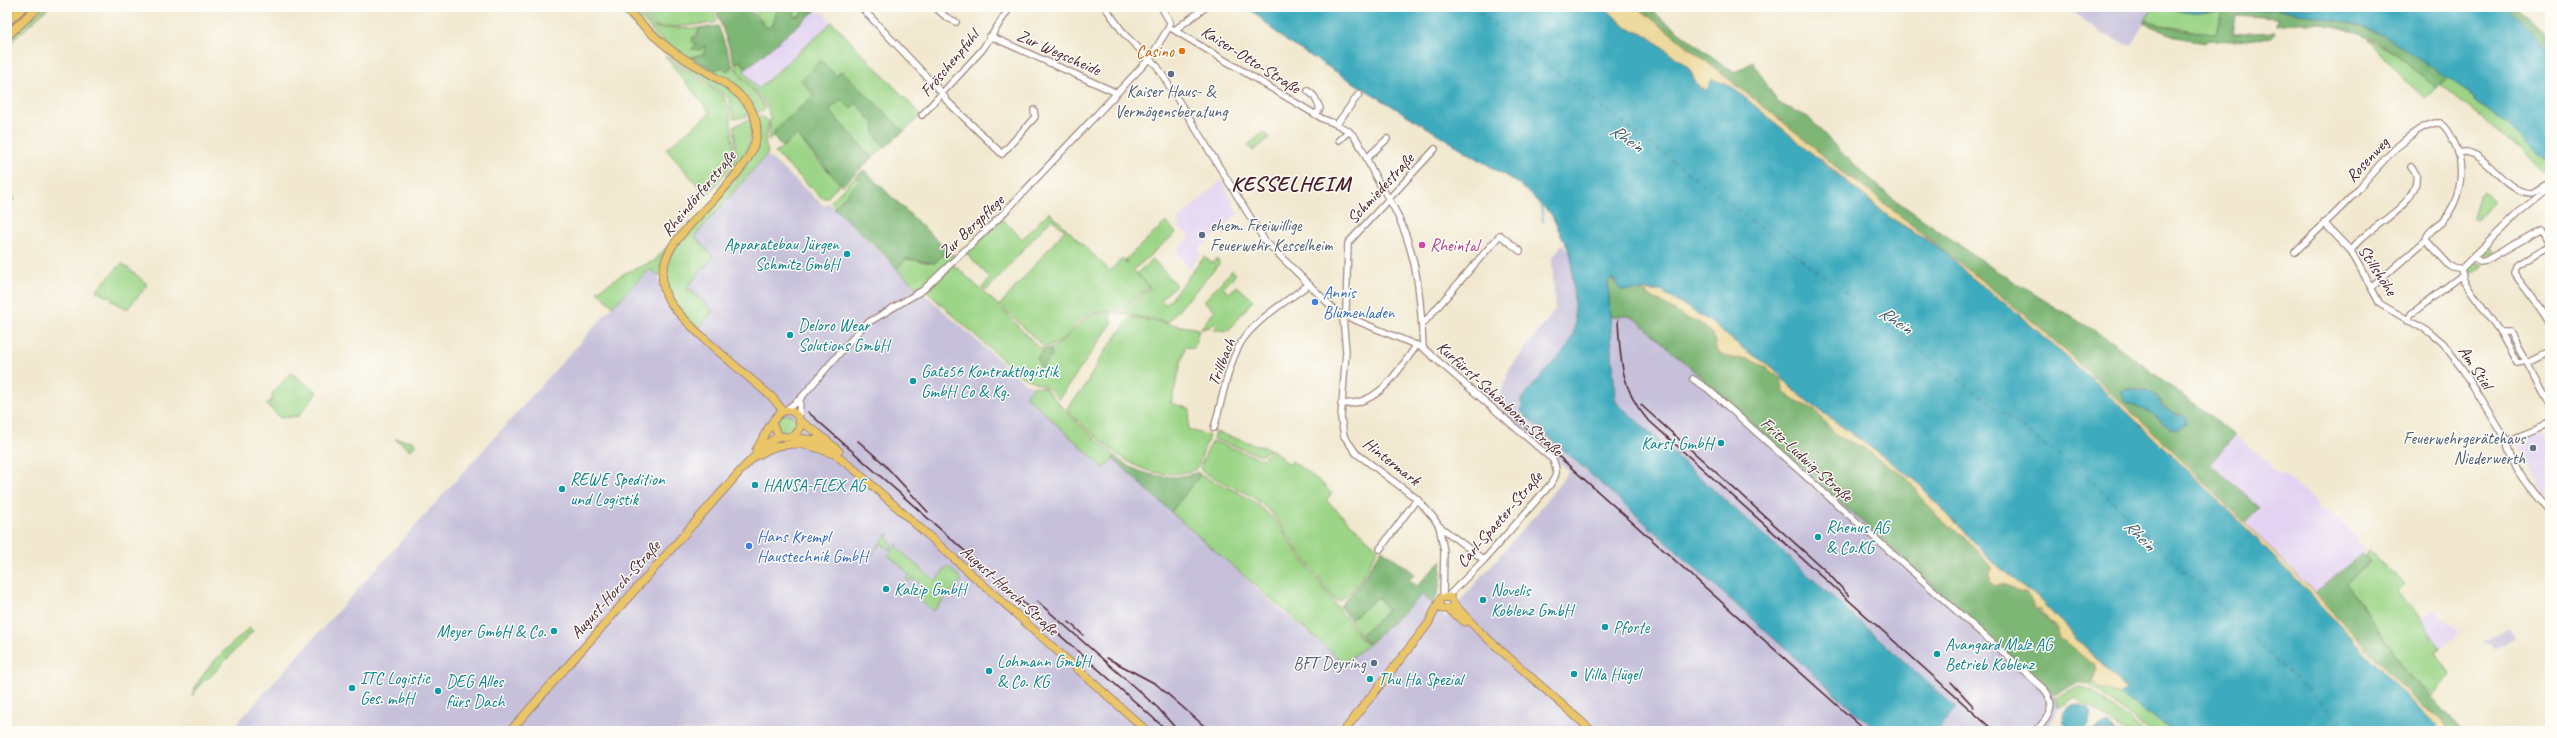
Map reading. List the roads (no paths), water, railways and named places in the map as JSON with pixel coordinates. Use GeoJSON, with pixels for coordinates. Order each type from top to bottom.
{"type":"FeatureCollection","features":[{"type":"Feature","properties":{"kind":"highway"},"geometry":{"type":"LineString","coordinates":[[7,22],[23,7]]}},
{"type":"Feature","properties":{"kind":"highway"},"geometry":{"type":"LineString","coordinates":[[7,36],[38,7]]}},
{"type":"Feature","properties":{"kind":"main road","name":"Rheindörferstraße"},"geometry":{"type":"LineString","coordinates":[[624,7],[671,50],[730,86],[750,107],[756,126],[754,143],[748,159],[673,246],[665,259],[663,279],[666,296],[679,314],[768,393],[785,411]]}},
{"type":"Feature","properties":{"kind":"main road"},"geometry":{"type":"LineString","coordinates":[[768,393],[773,405],[773,421],[779,436]]}},
{"type":"Feature","properties":{"kind":"main road","name":"August-Horch-Straße"},"geometry":{"type":"LineString","coordinates":[[743,468],[773,421],[785,411],[794,412],[799,420],[832,444],[855,470]]}},
{"type":"Feature","properties":{"kind":"main road"},"geometry":{"type":"LineString","coordinates":[[793,437],[800,429],[799,420]]}},
{"type":"Feature","properties":{"kind":"main road","name":"August-Horch-Straße"},"geometry":{"type":"LineString","coordinates":[[510,731],[743,468],[768,443],[779,436],[816,440],[855,470],[1147,731]]}},
{"type":"Feature","properties":{"kind":"main road"},"geometry":{"type":"LineString","coordinates":[[743,468],[762,453],[788,444],[806,444],[840,458]]}},
{"type":"Feature","properties":{"kind":"main road"},"geometry":{"type":"LineString","coordinates":[[1447,603],[1592,731]]}},
{"type":"Feature","properties":{"kind":"main road","name":"Carl-Spaeter-Straße"},"geometry":{"type":"LineString","coordinates":[[1344,731],[1428,624],[1447,603]]}},
{"type":"Feature","properties":{"kind":"street"},"geometry":{"type":"LineString","coordinates":[[861,7],[943,94],[946,100],[1002,154],[1035,117],[1034,110]]}},
{"type":"Feature","properties":{"kind":"street"},"geometry":{"type":"LineString","coordinates":[[934,7],[946,17],[956,22]]}},
{"type":"Feature","properties":{"kind":"street","name":"Fröschenpfuhl"},"geometry":{"type":"LineString","coordinates":[[922,115],[982,50],[1010,7]]}},
{"type":"Feature","properties":{"kind":"street","name":"Kurfürst-Schönborn-Straße"},"geometry":{"type":"LineString","coordinates":[[1105,7],[1125,35],[1157,66],[1226,175],[1258,232],[1308,285],[1343,318],[1348,317],[1424,348],[1553,460],[1557,469]]}},
{"type":"Feature","properties":{"kind":"street"},"geometry":{"type":"LineString","coordinates":[[1161,7],[1172,28],[1206,7]]}},
{"type":"Feature","properties":{"kind":"street","name":"Zur Bergpflege"},"geometry":{"type":"LineString","coordinates":[[785,411],[800,398],[864,325],[872,319],[913,298],[928,286],[1001,216],[1150,58],[1172,28]]}},
{"type":"Feature","properties":{"kind":"street","name":"Kaiser-Otto-Straße"},"geometry":{"type":"LineString","coordinates":[[1172,28],[1316,115],[1349,130],[1355,136],[1368,157],[1372,171],[1402,226],[1414,259],[1424,348]]}},
{"type":"Feature","properties":{"kind":"street","name":"Zur Wegscheide"},"geometry":{"type":"LineString","coordinates":[[990,36],[1117,93]]}},
{"type":"Feature","properties":{"kind":"street","name":"Kaiser-Otto-Straße"},"geometry":{"type":"LineString","coordinates":[[1308,91],[1318,102],[1320,108],[1316,115]]}},
{"type":"Feature","properties":{"kind":"street"},"geometry":{"type":"LineString","coordinates":[[1337,124],[1360,94]]}},
{"type":"Feature","properties":{"kind":"street","name":"Rosenweg"},"geometry":{"type":"LineString","coordinates":[[2324,223],[2400,145],[2418,131],[2436,123],[2443,125],[2447,130],[2458,154]]}},
{"type":"Feature","properties":{"kind":"street"},"geometry":{"type":"LineString","coordinates":[[1339,140],[1349,130]]}},
{"type":"Feature","properties":{"kind":"street"},"geometry":{"type":"LineString","coordinates":[[1368,157],[1387,139]]}},
{"type":"Feature","properties":{"kind":"street","name":"Schmiedestraße"},"geometry":{"type":"LineString","coordinates":[[1343,318],[1346,310],[1348,243],[1435,149]]}},
{"type":"Feature","properties":{"kind":"street"},"geometry":{"type":"LineString","coordinates":[[2371,288],[2426,240],[2427,235],[2446,216],[2459,192],[2460,168],[2458,154],[2464,151],[2474,154],[2518,192],[2532,194],[2549,185]]}},
{"type":"Feature","properties":{"kind":"street"},"geometry":{"type":"LineString","coordinates":[[2352,251],[2355,246],[2381,225],[2414,191],[2417,177],[2410,167]]}},
{"type":"Feature","properties":{"kind":"street"},"geometry":{"type":"LineString","coordinates":[[2549,185],[2461,269],[2461,276],[2500,332],[2517,363],[2527,362],[2550,352]]}},
{"type":"Feature","properties":{"kind":"street"},"geometry":{"type":"LineString","coordinates":[[2295,252],[2324,223]]}},
{"type":"Feature","properties":{"kind":"street","name":"Stillshöhe"},"geometry":{"type":"LineString","coordinates":[[2324,223],[2352,251],[2380,304],[2408,320]]}},
{"type":"Feature","properties":{"kind":"street"},"geometry":{"type":"LineString","coordinates":[[2474,256],[2480,262],[2488,260],[2542,229],[2550,244],[2515,266],[2514,273],[2535,303],[2541,308],[2550,324]]}},
{"type":"Feature","properties":{"kind":"street"},"geometry":{"type":"LineString","coordinates":[[1422,325],[1500,235],[1520,251]]}},
{"type":"Feature","properties":{"kind":"street"},"geometry":{"type":"LineString","coordinates":[[2426,240],[2450,266],[2461,269]]}},
{"type":"Feature","properties":{"kind":"street"},"geometry":{"type":"LineString","coordinates":[[2408,320],[2414,312],[2461,276]]}},
{"type":"Feature","properties":{"kind":"street","name":"Trillbach"},"geometry":{"type":"LineString","coordinates":[[1214,428],[1229,374],[1243,340],[1256,326],[1308,285]]}},
{"type":"Feature","properties":{"kind":"street","name":"Hintermark"},"geometry":{"type":"LineString","coordinates":[[1343,318],[1346,351],[1341,404],[1342,427],[1349,444],[1418,499],[1429,511],[1439,526],[1484,560]]}},
{"type":"Feature","properties":{"kind":"street","name":"Am Stiel"},"geometry":{"type":"LineString","coordinates":[[2408,320],[2432,333],[2442,343],[2463,370],[2507,441],[2507,449],[2515,466],[2550,513]]}},
{"type":"Feature","properties":{"kind":"street"},"geometry":{"type":"LineString","coordinates":[[2500,332],[2510,332],[2550,405]]}},
{"type":"Feature","properties":{"kind":"street"},"geometry":{"type":"LineString","coordinates":[[1341,404],[1360,403],[1376,395],[1417,346]]}},
{"type":"Feature","properties":{"kind":"street","name":"Fritz-Ludwig-Straße"},"geometry":{"type":"LineString","coordinates":[[1693,379],[1708,389],[2044,689],[2051,699],[2051,706],[2046,719],[2036,731]]}},
{"type":"Feature","properties":{"kind":"street"},"geometry":{"type":"LineString","coordinates":[[799,420],[800,398]]}},
{"type":"Feature","properties":{"kind":"street"},"geometry":{"type":"LineString","coordinates":[[2507,441],[2550,424]]}},
{"type":"Feature","properties":{"kind":"street","name":"Carl-Spaeter-Straße"},"geometry":{"type":"LineString","coordinates":[[1447,603],[1459,587],[1556,478],[1557,469]]}},
{"type":"Feature","properties":{"kind":"street"},"geometry":{"type":"LineString","coordinates":[[1380,549],[1418,499]]}},
{"type":"Feature","properties":{"kind":"street","name":"Hintermark"},"geometry":{"type":"LineString","coordinates":[[1439,526],[1444,551],[1447,603]]}},
{"type":"Feature","properties":{"kind":"water","name":"Rhein"},"geometry":{"type":"Polygon","coordinates":[[[1248,7],[1604,7],[1627,28],[1648,36],[1688,67],[1699,88],[1707,90],[1712,79],[1732,87],[1889,217],[1947,253],[1967,274],[2017,313],[2095,382],[2200,482],[2305,589],[2418,709],[2442,731],[2173,731],[2120,695],[2126,689],[2037,597],[1993,563],[1915,480],[1799,395],[1772,367],[1742,348],[1714,324],[1661,291],[1620,290],[1614,279],[1610,279],[1608,282],[1615,398],[1617,403],[1956,708],[1936,731],[1877,731],[1522,413],[1521,399],[1568,346],[1573,335],[1575,324],[1571,255],[1551,214],[1519,184],[1286,41],[1248,7]]]}},
{"type":"Feature","properties":{"kind":"water"},"geometry":{"type":"Polygon","coordinates":[[[2159,7],[2507,7],[2550,50],[2550,163],[2492,113],[2476,103],[2467,91],[2382,34],[2354,24],[2279,9],[2234,12],[2177,11],[2159,7]]]}},
{"type":"Feature","properties":{"kind":"water"},"geometry":{"type":"Polygon","coordinates":[[[2128,389],[2149,391],[2156,396],[2163,407],[2175,414],[2186,416],[2186,424],[2180,429],[2173,430],[2152,413],[2125,402],[2121,391],[2128,389]]]}},
{"type":"Feature","properties":{"kind":"water"},"geometry":{"type":"Polygon","coordinates":[[[2077,704],[2087,708],[2091,718],[2087,728],[2077,732],[2067,728],[2063,718],[2067,708],[2077,704]]]}},
{"type":"Feature","properties":{"kind":"water"},"geometry":{"type":"Polygon","coordinates":[[[2103,725],[2109,725],[2116,731],[2093,731],[2103,725]]]}},
{"type":"Feature","properties":{"kind":"waterway"},"geometry":{"type":"LineString","coordinates":[[1541,204],[1543,222]]}},
{"type":"Feature","properties":{"kind":"railway"},"geometry":{"type":"LineString","coordinates":[[1618,320],[1623,372],[1631,396],[1646,418],[1994,731]]}},
{"type":"Feature","properties":{"kind":"railway"},"geometry":{"type":"LineString","coordinates":[[1501,405],[1866,731]]}},
{"type":"Feature","properties":{"kind":"railway"},"geometry":{"type":"LineString","coordinates":[[1641,405],[1827,572],[1849,596]]}},
{"type":"Feature","properties":{"kind":"railway"},"geometry":{"type":"LineString","coordinates":[[808,412],[1168,731]]}},
{"type":"Feature","properties":{"kind":"railway"},"geometry":{"type":"LineString","coordinates":[[858,441],[882,462],[928,512]]}},
{"type":"Feature","properties":{"kind":"railway"},"geometry":{"type":"LineString","coordinates":[[1037,601],[1158,708],[1178,731]]}},
{"type":"Feature","properties":{"kind":"railway"},"geometry":{"type":"LineString","coordinates":[[1069,622],[1083,635]]}},
{"type":"Feature","properties":{"kind":"railway"},"geometry":{"type":"LineString","coordinates":[[1107,658],[1156,684],[1210,731]]}},
{"type":"Feature","properties":{"kind":"railway"},"geometry":{"type":"LineString","coordinates":[[1951,682],[1974,707]]}},
{"type":"Feature","properties":{"kind":"place","name":"Casino"},"geometry":{"type":"Point","coordinates":[1182,51]}},
{"type":"Feature","properties":{"kind":"place","name":"Kaiser Haus- & Vermögensberatung"},"geometry":{"type":"Point","coordinates":[1171,74]}},
{"type":"Feature","properties":{"kind":"place","name":"ehem. Freiwillige Feuerwehr Kesselheim"},"geometry":{"type":"Point","coordinates":[1202,235]}},
{"type":"Feature","properties":{"kind":"place","name":"Rheintal"},"geometry":{"type":"Point","coordinates":[1422,245]}},
{"type":"Feature","properties":{"kind":"place","name":"Apparatebau Jürgen Schmitz GmbH"},"geometry":{"type":"Point","coordinates":[847,254]}},
{"type":"Feature","properties":{"kind":"place","name":"Annis Blumenladen"},"geometry":{"type":"Point","coordinates":[1315,302]}},
{"type":"Feature","properties":{"kind":"place","name":"Deloro Wear Solutions GmbH"},"geometry":{"type":"Point","coordinates":[790,335]}},
{"type":"Feature","properties":{"kind":"place","name":"Gate56 Kontraktlogistik GmbH Co & Kg."},"geometry":{"type":"Point","coordinates":[913,381]}},
{"type":"Feature","properties":{"kind":"place","name":"Karst GmbH"},"geometry":{"type":"Point","coordinates":[1721,443]}},
{"type":"Feature","properties":{"kind":"place","name":"Feuerwehrgerätehaus Niederwerth"},"geometry":{"type":"Point","coordinates":[2533,448]}},
{"type":"Feature","properties":{"kind":"place","name":"HANSA-FLEX AG"},"geometry":{"type":"Point","coordinates":[755,485]}},
{"type":"Feature","properties":{"kind":"place","name":"REWE Spedition und Logistik"},"geometry":{"type":"Point","coordinates":[562,489]}},
{"type":"Feature","properties":{"kind":"place","name":"Rhenus AG & Co.KG"},"geometry":{"type":"Point","coordinates":[1818,537]}},
{"type":"Feature","properties":{"kind":"place","name":"Hans Krempl Haustechnik GmbH"},"geometry":{"type":"Point","coordinates":[749,546]}},
{"type":"Feature","properties":{"kind":"place","name":"Kalzip GmbH"},"geometry":{"type":"Point","coordinates":[886,589]}},
{"type":"Feature","properties":{"kind":"place","name":"Novelis Koblenz GmbH"},"geometry":{"type":"Point","coordinates":[1483,600]}},
{"type":"Feature","properties":{"kind":"place","name":"Pforte"},"geometry":{"type":"Point","coordinates":[1605,627]}},
{"type":"Feature","properties":{"kind":"place","name":"Meyer GmbH & Co."},"geometry":{"type":"Point","coordinates":[554,631]}},
{"type":"Feature","properties":{"kind":"place","name":"Avangard Malz AG Betrieb Koblenz"},"geometry":{"type":"Point","coordinates":[1937,654]}},
{"type":"Feature","properties":{"kind":"place","name":"BFT Deyring"},"geometry":{"type":"Point","coordinates":[1374,663]}},
{"type":"Feature","properties":{"kind":"place","name":"Lohmann GmbH & Co. KG"},"geometry":{"type":"Point","coordinates":[989,671]}},
{"type":"Feature","properties":{"kind":"place","name":"Villa Hügel"},"geometry":{"type":"Point","coordinates":[1574,674]}},
{"type":"Feature","properties":{"kind":"place","name":"Thu Ha Spezial"},"geometry":{"type":"Point","coordinates":[1370,679]}},
{"type":"Feature","properties":{"kind":"place","name":"ITC Logistic Ges. mbH"},"geometry":{"type":"Point","coordinates":[352,688]}},
{"type":"Feature","properties":{"kind":"place","name":"DEG Alles fürs Dach"},"geometry":{"type":"Point","coordinates":[438,691]}},
{"type":"Feature","properties":{"kind":"district","name":"KESSELHEIM"},"geometry":{"type":"Point","coordinates":[1291,184]}}]}
